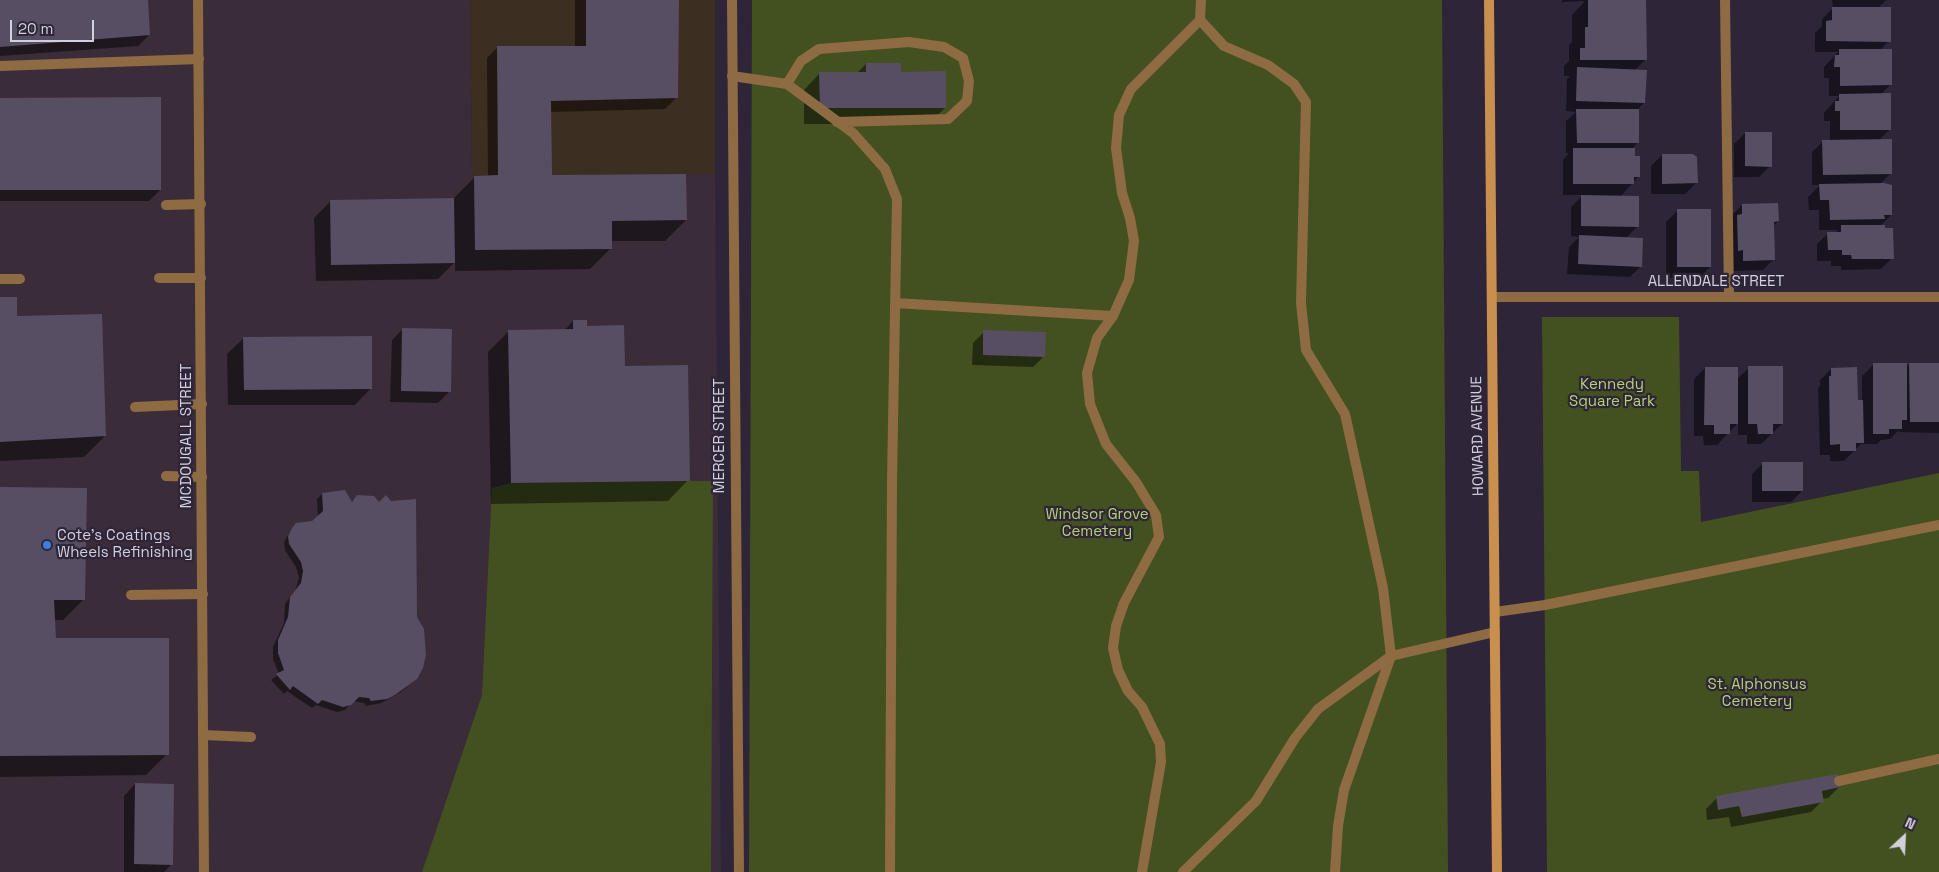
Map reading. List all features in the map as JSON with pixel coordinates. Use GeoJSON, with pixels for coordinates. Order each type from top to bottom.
{"type":"FeatureCollection","features":[{"type":"Feature","properties":{"kind":"main road","name":"HOWARD AVENUE"},"geometry":{"type":"LineString","coordinates":[[1489,0],[1497,872]]}},
{"type":"Feature","properties":{"kind":"street","name":"MCDOUGALL STREET"},"geometry":{"type":"LineString","coordinates":[[198,0],[204,872]]}},
{"type":"Feature","properties":{"kind":"street","name":"MERCER STREET"},"geometry":{"type":"LineString","coordinates":[[732,0],[739,872]]}},
{"type":"Feature","properties":{"kind":"street"},"geometry":{"type":"LineString","coordinates":[[1142,872],[1161,762],[1160,744],[1142,707],[1128,690],[1118,670],[1113,648],[1116,626],[1124,603],[1159,537],[1156,514],[1136,482],[1106,444],[1090,404],[1087,372],[1097,338],[1113,316],[1128,280],[1134,241],[1130,218],[1122,193],[1116,148],[1119,115],[1132,89],[1200,20],[1201,0]]}},
{"type":"Feature","properties":{"kind":"street"},"geometry":{"type":"LineString","coordinates":[[1725,0],[1729,297]]}},
{"type":"Feature","properties":{"kind":"street"},"geometry":{"type":"LineString","coordinates":[[1200,20],[1224,46],[1268,64],[1294,84],[1306,102],[1301,303],[1306,350],[1345,414],[1383,588],[1391,656],[1344,790],[1338,826],[1335,872]]}},
{"type":"Feature","properties":{"kind":"street"},"geometry":{"type":"LineString","coordinates":[[787,84],[801,61],[819,49],[909,42],[944,47],[963,58],[969,81],[967,101],[948,119],[837,122]]}},
{"type":"Feature","properties":{"kind":"street"},"geometry":{"type":"LineString","coordinates":[[0,66],[199,59]]}},
{"type":"Feature","properties":{"kind":"street"},"geometry":{"type":"LineString","coordinates":[[732,76],[787,84],[853,133],[885,169],[897,199],[892,481],[890,872]]}},
{"type":"Feature","properties":{"kind":"street"},"geometry":{"type":"LineString","coordinates":[[166,205],[200,204]]}},
{"type":"Feature","properties":{"kind":"street"},"geometry":{"type":"LineString","coordinates":[[159,278],[201,278]]}},
{"type":"Feature","properties":{"kind":"street"},"geometry":{"type":"LineString","coordinates":[[0,279],[20,279]]}},
{"type":"Feature","properties":{"kind":"street","name":"ALLENDALE STREET"},"geometry":{"type":"LineString","coordinates":[[1492,296],[1939,297]]}},
{"type":"Feature","properties":{"kind":"street"},"geometry":{"type":"LineString","coordinates":[[895,303],[1113,316]]}},
{"type":"Feature","properties":{"kind":"street"},"geometry":{"type":"LineString","coordinates":[[135,407],[202,404]]}},
{"type":"Feature","properties":{"kind":"street"},"geometry":{"type":"LineString","coordinates":[[166,476],[202,477]]}},
{"type":"Feature","properties":{"kind":"street"},"geometry":{"type":"LineString","coordinates":[[1495,612],[1545,606],[1939,525]]}},
{"type":"Feature","properties":{"kind":"street"},"geometry":{"type":"LineString","coordinates":[[130,595],[203,594]]}},
{"type":"Feature","properties":{"kind":"street"},"geometry":{"type":"LineString","coordinates":[[1183,872],[1256,801],[1295,738],[1318,709],[1391,656],[1495,632]]}},
{"type":"Feature","properties":{"kind":"street"},"geometry":{"type":"LineString","coordinates":[[203,735],[251,737]]}},
{"type":"Feature","properties":{"kind":"street"},"geometry":{"type":"LineString","coordinates":[[1839,781],[1939,759]]}},
{"type":"Feature","properties":{"kind":"shaded area"},"geometry":{"type":"Polygon","coordinates":[[[0,0],[470,0],[472,174],[474,176],[715,174],[721,872],[0,872],[0,0]]]}},
{"type":"Feature","properties":{"kind":"shaded area"},"geometry":{"type":"Polygon","coordinates":[[[470,0],[715,0],[715,174],[474,176],[472,174],[470,0]]]}},
{"type":"Feature","properties":{"kind":"green space","name":"Windsor Grove Cemetery"},"geometry":{"type":"Polygon","coordinates":[[[752,0],[1442,0],[1448,872],[749,872],[752,0]]]}},
{"type":"Feature","properties":{"kind":"green space","name":"St. Alphonsus Cemetery"},"geometry":{"type":"Polygon","coordinates":[[[1542,317],[1679,317],[1681,471],[1699,471],[1701,522],[1939,473],[1939,872],[1547,872],[1542,317]]]}},
{"type":"Feature","properties":{"kind":"green space"},"geometry":{"type":"Polygon","coordinates":[[[713,481],[711,872],[422,872],[482,695],[492,488],[511,483],[713,481]]]}},
{"type":"Feature","properties":{"kind":"building"},"geometry":{"type":"Polygon","coordinates":[[[0,0],[148,0],[150,35],[0,47],[0,0]]]}},
{"type":"Feature","properties":{"kind":"building"},"geometry":{"type":"Polygon","coordinates":[[[586,0],[679,0],[678,98],[551,101],[552,175],[686,174],[687,220],[612,221],[612,249],[475,250],[474,176],[498,175],[497,46],[586,46],[586,0]]]}},
{"type":"Feature","properties":{"kind":"building"},"geometry":{"type":"Polygon","coordinates":[[[1588,0],[1646,0],[1647,60],[1580,60],[1580,48],[1585,48],[1585,27],[1588,27],[1588,0]]]}},
{"type":"Feature","properties":{"kind":"building"},"geometry":{"type":"Polygon","coordinates":[[[1832,7],[1891,7],[1891,42],[1826,41],[1826,21],[1832,20],[1832,7]]]}},
{"type":"Feature","properties":{"kind":"building"},"geometry":{"type":"Polygon","coordinates":[[[1839,49],[1892,49],[1892,85],[1840,86],[1840,67],[1834,67],[1835,55],[1839,55],[1839,49]]]}},
{"type":"Feature","properties":{"kind":"building"},"geometry":{"type":"Polygon","coordinates":[[[866,63],[901,63],[901,72],[946,71],[946,108],[820,108],[819,72],[866,72],[866,63]]]}},
{"type":"Feature","properties":{"kind":"building"},"geometry":{"type":"Polygon","coordinates":[[[1577,67],[1647,70],[1645,103],[1576,101],[1577,67]]]}},
{"type":"Feature","properties":{"kind":"building"},"geometry":{"type":"Polygon","coordinates":[[[1891,93],[1891,130],[1840,130],[1840,111],[1835,111],[1835,101],[1839,101],[1839,94],[1891,93]]]}},
{"type":"Feature","properties":{"kind":"building"},"geometry":{"type":"Polygon","coordinates":[[[161,97],[161,190],[0,190],[0,98],[161,97]]]}},
{"type":"Feature","properties":{"kind":"building"},"geometry":{"type":"Polygon","coordinates":[[[1576,109],[1639,109],[1639,143],[1577,143],[1576,109]]]}},
{"type":"Feature","properties":{"kind":"building"},"geometry":{"type":"Polygon","coordinates":[[[1745,132],[1772,132],[1772,167],[1745,166],[1745,132]]]}},
{"type":"Feature","properties":{"kind":"building"},"geometry":{"type":"Polygon","coordinates":[[[1892,139],[1892,174],[1823,175],[1822,140],[1892,139]]]}},
{"type":"Feature","properties":{"kind":"building"},"geometry":{"type":"Polygon","coordinates":[[[1573,148],[1635,148],[1635,156],[1640,156],[1640,177],[1634,177],[1634,184],[1573,184],[1573,148]]]}},
{"type":"Feature","properties":{"kind":"building"},"geometry":{"type":"Polygon","coordinates":[[[1662,154],[1693,154],[1697,157],[1698,183],[1662,184],[1662,154]]]}},
{"type":"Feature","properties":{"kind":"building"},"geometry":{"type":"Polygon","coordinates":[[[1884,183],[1892,185],[1892,215],[1884,215],[1885,219],[1830,220],[1829,200],[1820,200],[1819,184],[1884,183]]]}},
{"type":"Feature","properties":{"kind":"building"},"geometry":{"type":"Polygon","coordinates":[[[1581,195],[1639,196],[1639,227],[1581,226],[1581,195]]]}},
{"type":"Feature","properties":{"kind":"building"},"geometry":{"type":"Polygon","coordinates":[[[454,198],[455,263],[331,265],[330,200],[454,198]]]}},
{"type":"Feature","properties":{"kind":"building"},"geometry":{"type":"Polygon","coordinates":[[[1778,203],[1779,221],[1774,222],[1775,260],[1743,261],[1743,250],[1738,251],[1737,215],[1742,214],[1742,204],[1778,203]]]}},
{"type":"Feature","properties":{"kind":"building"},"geometry":{"type":"Polygon","coordinates":[[[1677,209],[1711,209],[1711,267],[1677,267],[1677,209]]]}},
{"type":"Feature","properties":{"kind":"building"},"geometry":{"type":"Polygon","coordinates":[[[1841,225],[1885,225],[1885,228],[1893,228],[1894,259],[1852,259],[1851,255],[1842,255],[1842,250],[1828,250],[1827,232],[1841,232],[1841,225]]]}},
{"type":"Feature","properties":{"kind":"building"},"geometry":{"type":"Polygon","coordinates":[[[1579,235],[1643,238],[1642,267],[1578,264],[1579,235]]]}},
{"type":"Feature","properties":{"kind":"building"},"geometry":{"type":"Polygon","coordinates":[[[0,297],[17,297],[17,316],[102,314],[106,436],[0,442],[0,297]]]}},
{"type":"Feature","properties":{"kind":"building"},"geometry":{"type":"Polygon","coordinates":[[[573,320],[587,320],[587,326],[624,325],[625,366],[688,365],[690,481],[511,483],[508,330],[573,329],[573,320]]]}},
{"type":"Feature","properties":{"kind":"building"},"geometry":{"type":"Polygon","coordinates":[[[402,328],[452,329],[451,392],[401,391],[402,328]]]}},
{"type":"Feature","properties":{"kind":"building"},"geometry":{"type":"Polygon","coordinates":[[[983,330],[1046,332],[1045,357],[983,355],[983,330]]]}},
{"type":"Feature","properties":{"kind":"building"},"geometry":{"type":"Polygon","coordinates":[[[372,336],[372,389],[244,390],[243,337],[372,336]]]}},
{"type":"Feature","properties":{"kind":"building"},"geometry":{"type":"Polygon","coordinates":[[[1873,363],[1907,363],[1907,420],[1902,420],[1902,429],[1889,429],[1889,434],[1873,434],[1873,363]]]}},
{"type":"Feature","properties":{"kind":"building"},"geometry":{"type":"Polygon","coordinates":[[[1909,363],[1939,363],[1939,422],[1910,422],[1909,363]]]}},
{"type":"Feature","properties":{"kind":"building"},"geometry":{"type":"Polygon","coordinates":[[[1748,366],[1783,366],[1783,424],[1773,424],[1773,434],[1758,434],[1757,424],[1748,424],[1748,366]]]}},
{"type":"Feature","properties":{"kind":"building"},"geometry":{"type":"Polygon","coordinates":[[[1705,367],[1738,367],[1738,424],[1730,424],[1730,434],[1714,434],[1714,425],[1704,425],[1705,367]]]}},
{"type":"Feature","properties":{"kind":"building"},"geometry":{"type":"Polygon","coordinates":[[[1857,367],[1858,400],[1863,400],[1864,443],[1856,443],[1856,451],[1840,451],[1840,444],[1830,445],[1829,376],[1831,376],[1831,368],[1857,367]]]}},
{"type":"Feature","properties":{"kind":"building"},"geometry":{"type":"Polygon","coordinates":[[[1762,462],[1803,462],[1803,491],[1762,491],[1762,462]]]}},
{"type":"Feature","properties":{"kind":"building"},"geometry":{"type":"Polygon","coordinates":[[[0,487],[87,488],[85,600],[54,600],[56,638],[169,638],[169,755],[0,756],[0,487]]]}},
{"type":"Feature","properties":{"kind":"building"},"geometry":{"type":"Polygon","coordinates":[[[345,490],[352,502],[357,495],[374,496],[379,502],[386,495],[391,501],[416,499],[417,617],[424,629],[426,655],[423,668],[417,679],[395,695],[387,699],[371,701],[369,698],[359,697],[351,705],[343,707],[322,700],[318,704],[293,686],[290,690],[276,674],[284,670],[278,653],[278,640],[288,617],[290,597],[301,583],[303,571],[301,562],[289,544],[288,536],[296,523],[312,521],[323,511],[322,493],[345,490]]]}},
{"type":"Feature","properties":{"kind":"building"},"geometry":{"type":"Polygon","coordinates":[[[1838,774],[1840,787],[1822,791],[1824,802],[1742,817],[1739,806],[1718,810],[1716,796],[1838,774]]]}},
{"type":"Feature","properties":{"kind":"building"},"geometry":{"type":"Polygon","coordinates":[[[135,783],[174,784],[173,865],[134,864],[135,783]]]}},
{"type":"Feature","properties":{"kind":"place","name":"Cote's Coatings Wheels Refinishing"},"geometry":{"type":"Point","coordinates":[47,545]}},
{"type":"Feature","properties":{"kind":"park label","name":"Kennedy Square Park"},"geometry":{"type":"Point","coordinates":[1612,394]}}]}
